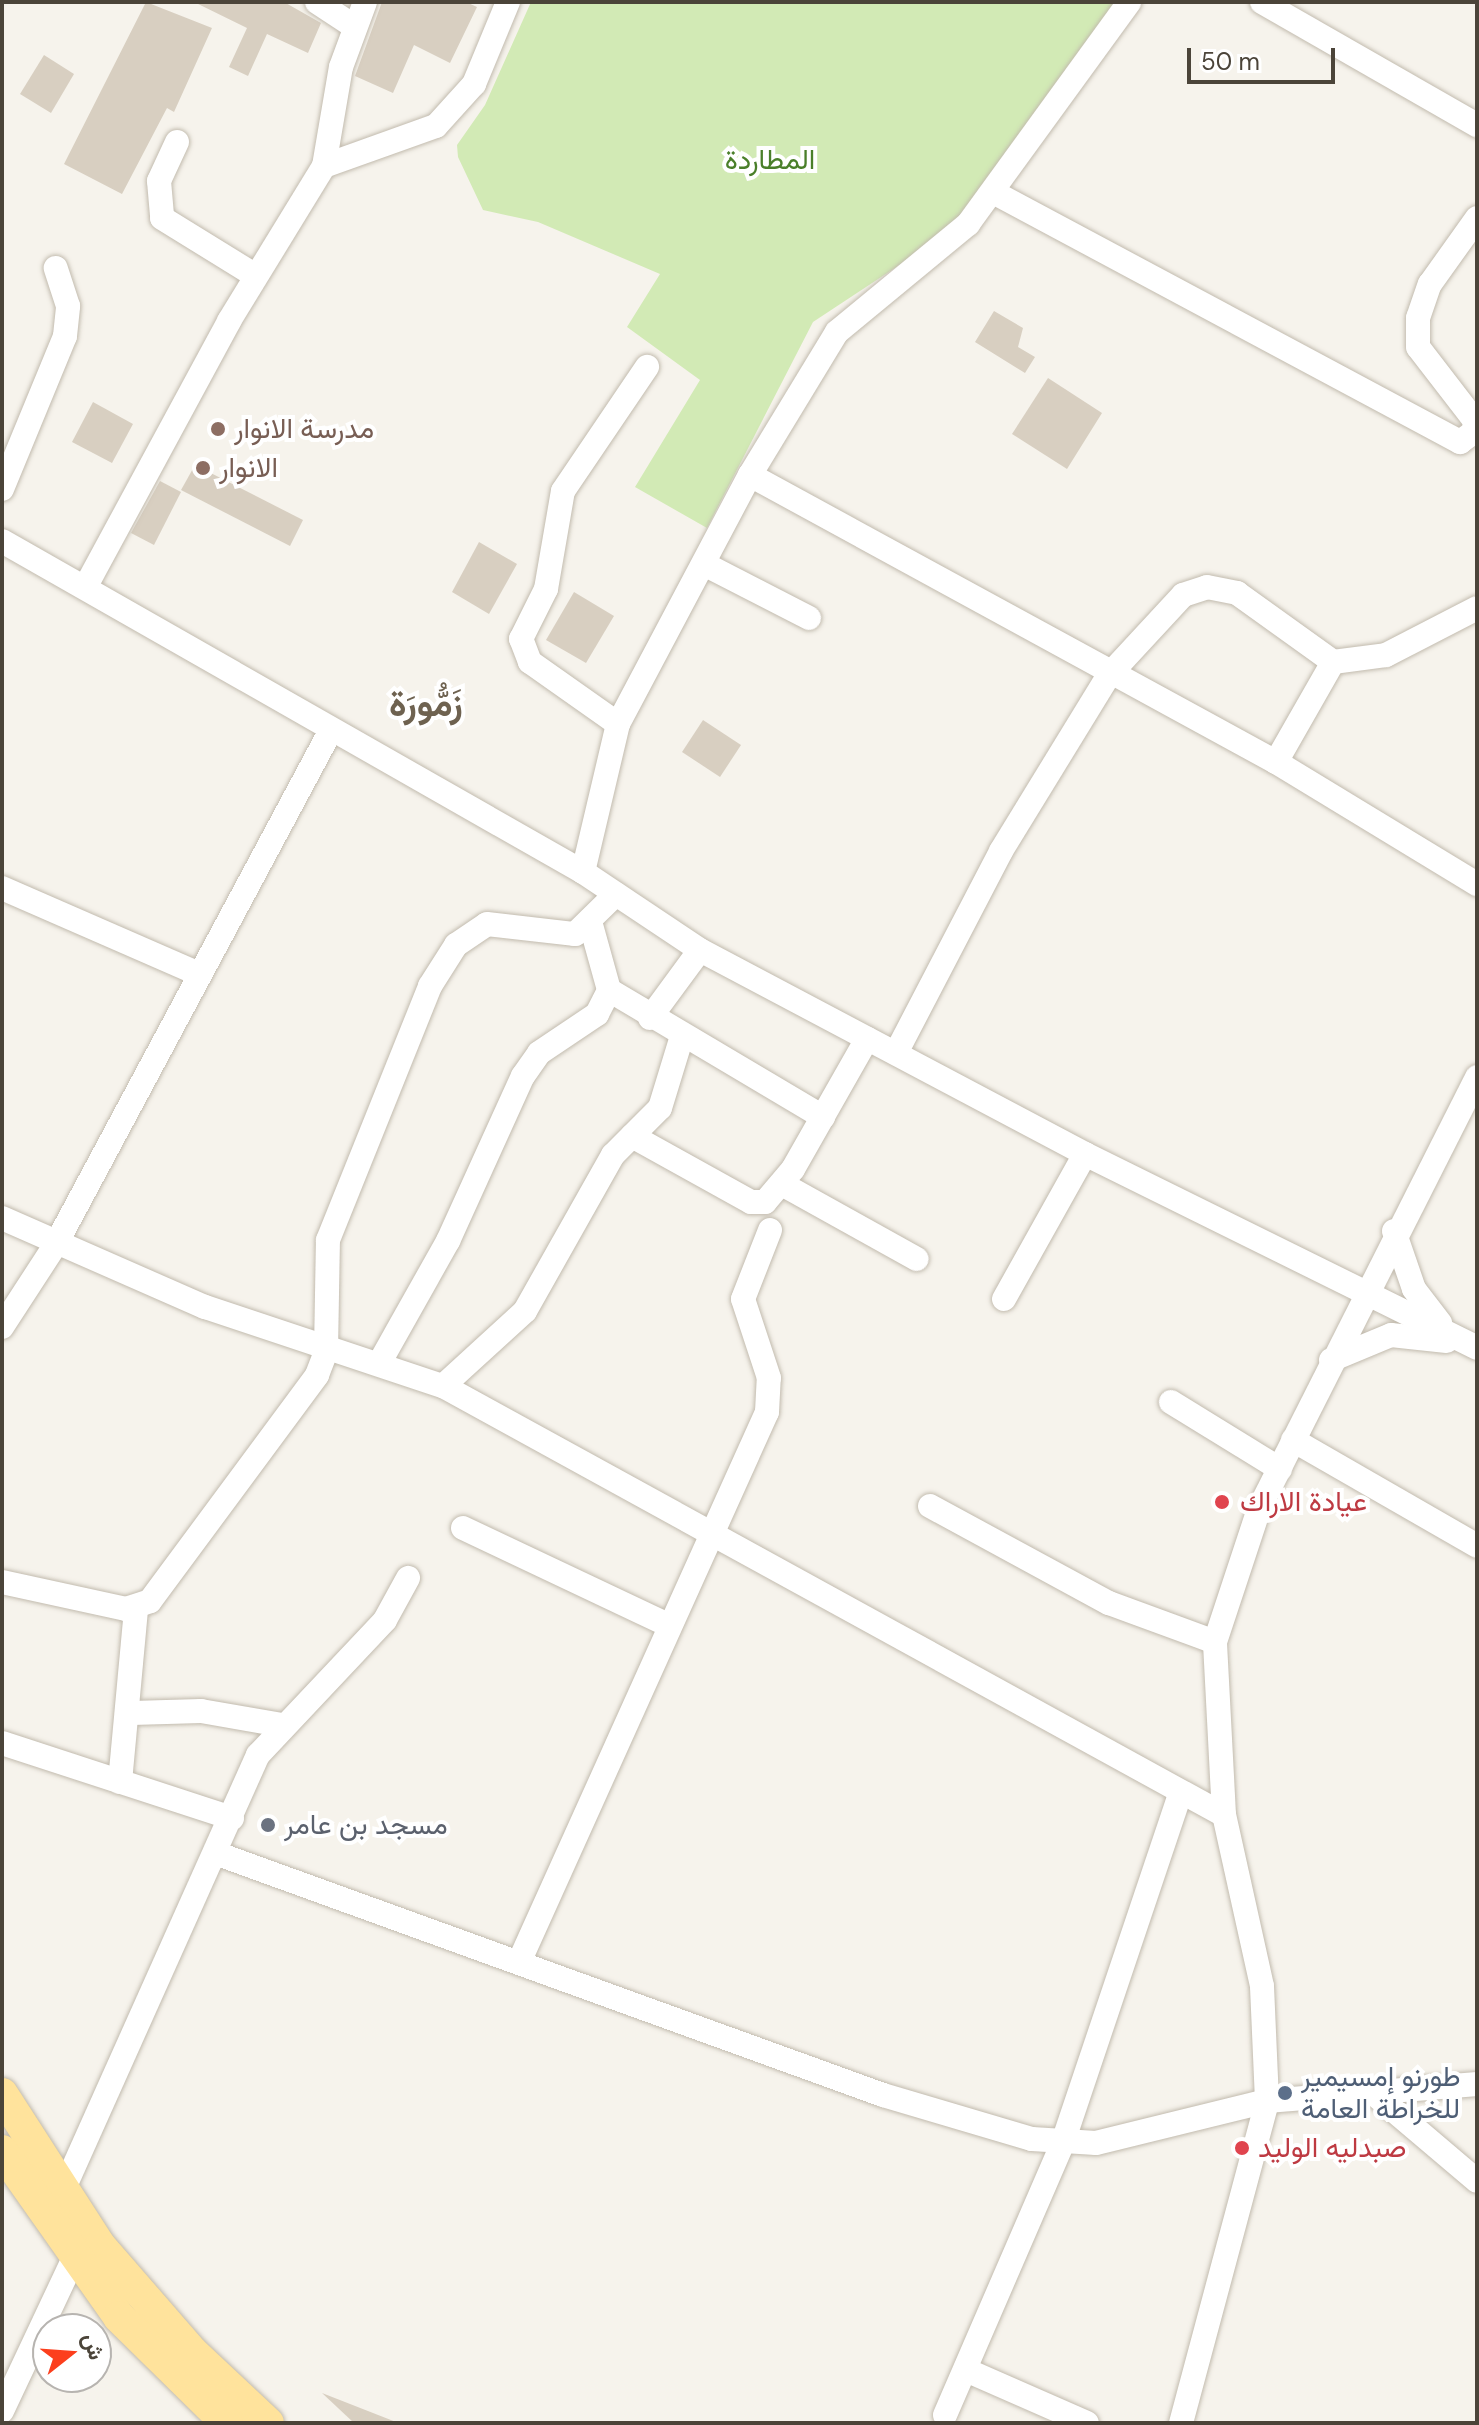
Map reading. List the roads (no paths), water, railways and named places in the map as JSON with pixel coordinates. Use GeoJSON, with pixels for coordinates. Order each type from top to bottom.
{"type":"FeatureCollection","features":[{"type":"Feature","properties":{"kind":"main road"},"geometry":{"type":"LineString","coordinates":[[2,2094],[62,2193],[139,2294],[268,2423]]}},
{"type":"Feature","properties":{"kind":"main road"},"geometry":{"type":"LineString","coordinates":[[2,2151],[74,2258],[119,2317],[227,2423]]}},
{"type":"Feature","properties":{"kind":"street"},"geometry":{"type":"LineString","coordinates":[[317,2],[352,25]]}},
{"type":"Feature","properties":{"kind":"street"},"geometry":{"type":"LineString","coordinates":[[87,584],[256,276],[324,166],[352,25],[365,2]]}},
{"type":"Feature","properties":{"kind":"street"},"geometry":{"type":"LineString","coordinates":[[583,872],[618,724],[657,640],[704,564],[750,475],[837,332],[957,234],[993,192],[1129,2]]}},
{"type":"Feature","properties":{"kind":"street"},"geometry":{"type":"LineString","coordinates":[[1262,2],[1477,125]]}},
{"type":"Feature","properties":{"kind":"street"},"geometry":{"type":"LineString","coordinates":[[324,166],[436,126],[474,84],[503,3]]}},
{"type":"Feature","properties":{"kind":"street"},"geometry":{"type":"LineString","coordinates":[[177,142],[159,181],[162,218],[256,276]]}},
{"type":"Feature","properties":{"kind":"street"},"geometry":{"type":"LineString","coordinates":[[993,192],[1460,442],[1474,432],[1475,421],[1418,347],[1418,318],[1430,284],[1477,218]]}},
{"type":"Feature","properties":{"kind":"street"},"geometry":{"type":"LineString","coordinates":[[2,489],[65,336],[68,306],[56,268]]}},
{"type":"Feature","properties":{"kind":"street"},"geometry":{"type":"LineString","coordinates":[[618,724],[530,662],[521,639],[546,589],[563,491],[647,367]]}},
{"type":"Feature","properties":{"kind":"street"},"geometry":{"type":"LineString","coordinates":[[750,475],[1109,675],[1276,762],[1477,884]]}},
{"type":"Feature","properties":{"kind":"street"},"geometry":{"type":"LineString","coordinates":[[2,541],[87,584],[331,730],[583,872],[700,950],[1085,1154],[1468,1343]]}},
{"type":"Feature","properties":{"kind":"street"},"geometry":{"type":"LineString","coordinates":[[704,564],[809,618]]}},
{"type":"Feature","properties":{"kind":"street"},"geometry":{"type":"LineString","coordinates":[[896,1053],[1001,851],[1109,675],[1183,595],[1207,587],[1237,593],[1333,662],[1386,655],[1477,608]]}},
{"type":"Feature","properties":{"kind":"street"},"geometry":{"type":"LineString","coordinates":[[1276,762],[1333,662]]}},
{"type":"Feature","properties":{"kind":"street"},"geometry":{"type":"LineString","coordinates":[[2,1327],[56,1244],[197,973],[331,730]]}},
{"type":"Feature","properties":{"kind":"street"},"geometry":{"type":"LineString","coordinates":[[2,888],[197,973]]}},
{"type":"Feature","properties":{"kind":"street"},"geometry":{"type":"LineString","coordinates":[[2,1582],[136,1609],[150,1601],[310,1388],[326,1351],[328,1240],[430,986],[456,945],[487,924],[558,938],[591,925],[616,894]]}},
{"type":"Feature","properties":{"kind":"street"},"geometry":{"type":"LineString","coordinates":[[591,925],[609,990],[650,1018],[823,1117]]}},
{"type":"Feature","properties":{"kind":"street"},"geometry":{"type":"LineString","coordinates":[[650,1018],[700,950]]}},
{"type":"Feature","properties":{"kind":"street"},"geometry":{"type":"LineString","coordinates":[[380,1362],[448,1241],[523,1076],[539,1053],[597,1014],[609,990]]}},
{"type":"Feature","properties":{"kind":"street"},"geometry":{"type":"LineString","coordinates":[[443,1386],[525,1311],[600,1176],[632,1136],[660,1108],[682,1036]]}},
{"type":"Feature","properties":{"kind":"street"},"geometry":{"type":"LineString","coordinates":[[632,1136],[751,1202],[765,1202],[782,1184],[867,1039]]}},
{"type":"Feature","properties":{"kind":"street"},"geometry":{"type":"LineString","coordinates":[[1181,2423],[1267,2101],[1262,1986],[1224,1815],[1215,1642],[1242,1553],[1293,1440],[1394,1231],[1477,1077]]}},
{"type":"Feature","properties":{"kind":"street"},"geometry":{"type":"LineString","coordinates":[[1004,1299],[1085,1154]]}},
{"type":"Feature","properties":{"kind":"street"},"geometry":{"type":"LineString","coordinates":[[782,1184],[917,1259]]}},
{"type":"Feature","properties":{"kind":"street"},"geometry":{"type":"LineString","coordinates":[[2,1218],[56,1244],[326,1351],[380,1362],[443,1386],[1180,1795],[1224,1815]]}},
{"type":"Feature","properties":{"kind":"street"},"geometry":{"type":"LineString","coordinates":[[520,1960],[708,1535],[767,1412],[769,1378],[743,1299],[770,1230]]}},
{"type":"Feature","properties":{"kind":"street"},"geometry":{"type":"LineString","coordinates":[[1394,1231],[1414,1289],[1468,1343]]}},
{"type":"Feature","properties":{"kind":"street"},"geometry":{"type":"LineString","coordinates":[[1331,1360],[1391,1335],[1468,1343]]}},
{"type":"Feature","properties":{"kind":"street"},"geometry":{"type":"LineString","coordinates":[[1171,1402],[1280,1469]]}},
{"type":"Feature","properties":{"kind":"street"},"geometry":{"type":"LineString","coordinates":[[1293,1440],[1477,1546]]}},
{"type":"Feature","properties":{"kind":"street"},"geometry":{"type":"LineString","coordinates":[[930,1506],[1109,1603],[1215,1642]]}},
{"type":"Feature","properties":{"kind":"street"},"geometry":{"type":"LineString","coordinates":[[463,1528],[668,1625]]}},
{"type":"Feature","properties":{"kind":"street"},"geometry":{"type":"LineString","coordinates":[[62,2193],[232,1818],[281,1725],[361,1649],[408,1578]]}},
{"type":"Feature","properties":{"kind":"street"},"geometry":{"type":"LineString","coordinates":[[120,1782],[132,1713],[136,1609]]}},
{"type":"Feature","properties":{"kind":"street"},"geometry":{"type":"LineString","coordinates":[[132,1713],[201,1711],[281,1725]]}},
{"type":"Feature","properties":{"kind":"street"},"geometry":{"type":"LineString","coordinates":[[2,1743],[232,1818]]}},
{"type":"Feature","properties":{"kind":"street"},"geometry":{"type":"LineString","coordinates":[[945,2415],[1063,2142],[1180,1795]]}},
{"type":"Feature","properties":{"kind":"street"},"geometry":{"type":"LineString","coordinates":[[218,1854],[520,1960],[883,2095],[1063,2142],[1128,2137],[1267,2101],[1378,2097],[1477,2084]]}},
{"type":"Feature","properties":{"kind":"street"},"geometry":{"type":"LineString","coordinates":[[1378,2097],[1477,2181]]}},
{"type":"Feature","properties":{"kind":"street"},"geometry":{"type":"LineString","coordinates":[[2,2411],[74,2258]]}},
{"type":"Feature","properties":{"kind":"street"},"geometry":{"type":"LineString","coordinates":[[966,2370],[1087,2423]]}},
{"type":"Feature","properties":{"kind":"place","name":"مدرسة الانوار"},"geometry":{"type":"Point","coordinates":[218,429]}},
{"type":"Feature","properties":{"kind":"place","name":"الانوار"},"geometry":{"type":"Point","coordinates":[203,468]}},
{"type":"Feature","properties":{"kind":"place","name":"عيادة الاراك"},"geometry":{"type":"Point","coordinates":[1222,1502]}},
{"type":"Feature","properties":{"kind":"place","name":"مسجد بن عامر"},"geometry":{"type":"Point","coordinates":[268,1825]}},
{"type":"Feature","properties":{"kind":"place","name":"طورنو إمسيمير للخراطة العامة"},"geometry":{"type":"Point","coordinates":[1285,2093]}},
{"type":"Feature","properties":{"kind":"place","name":"صبدليه الوليد"},"geometry":{"type":"Point","coordinates":[1242,2148]}},
{"type":"Feature","properties":{"kind":"district","name":"زَمُّورَة"},"geometry":{"type":"Point","coordinates":[426,704]}},
{"type":"Feature","properties":{"kind":"park label","name":"المطاردة"},"geometry":{"type":"Point","coordinates":[770,160]}}]}
